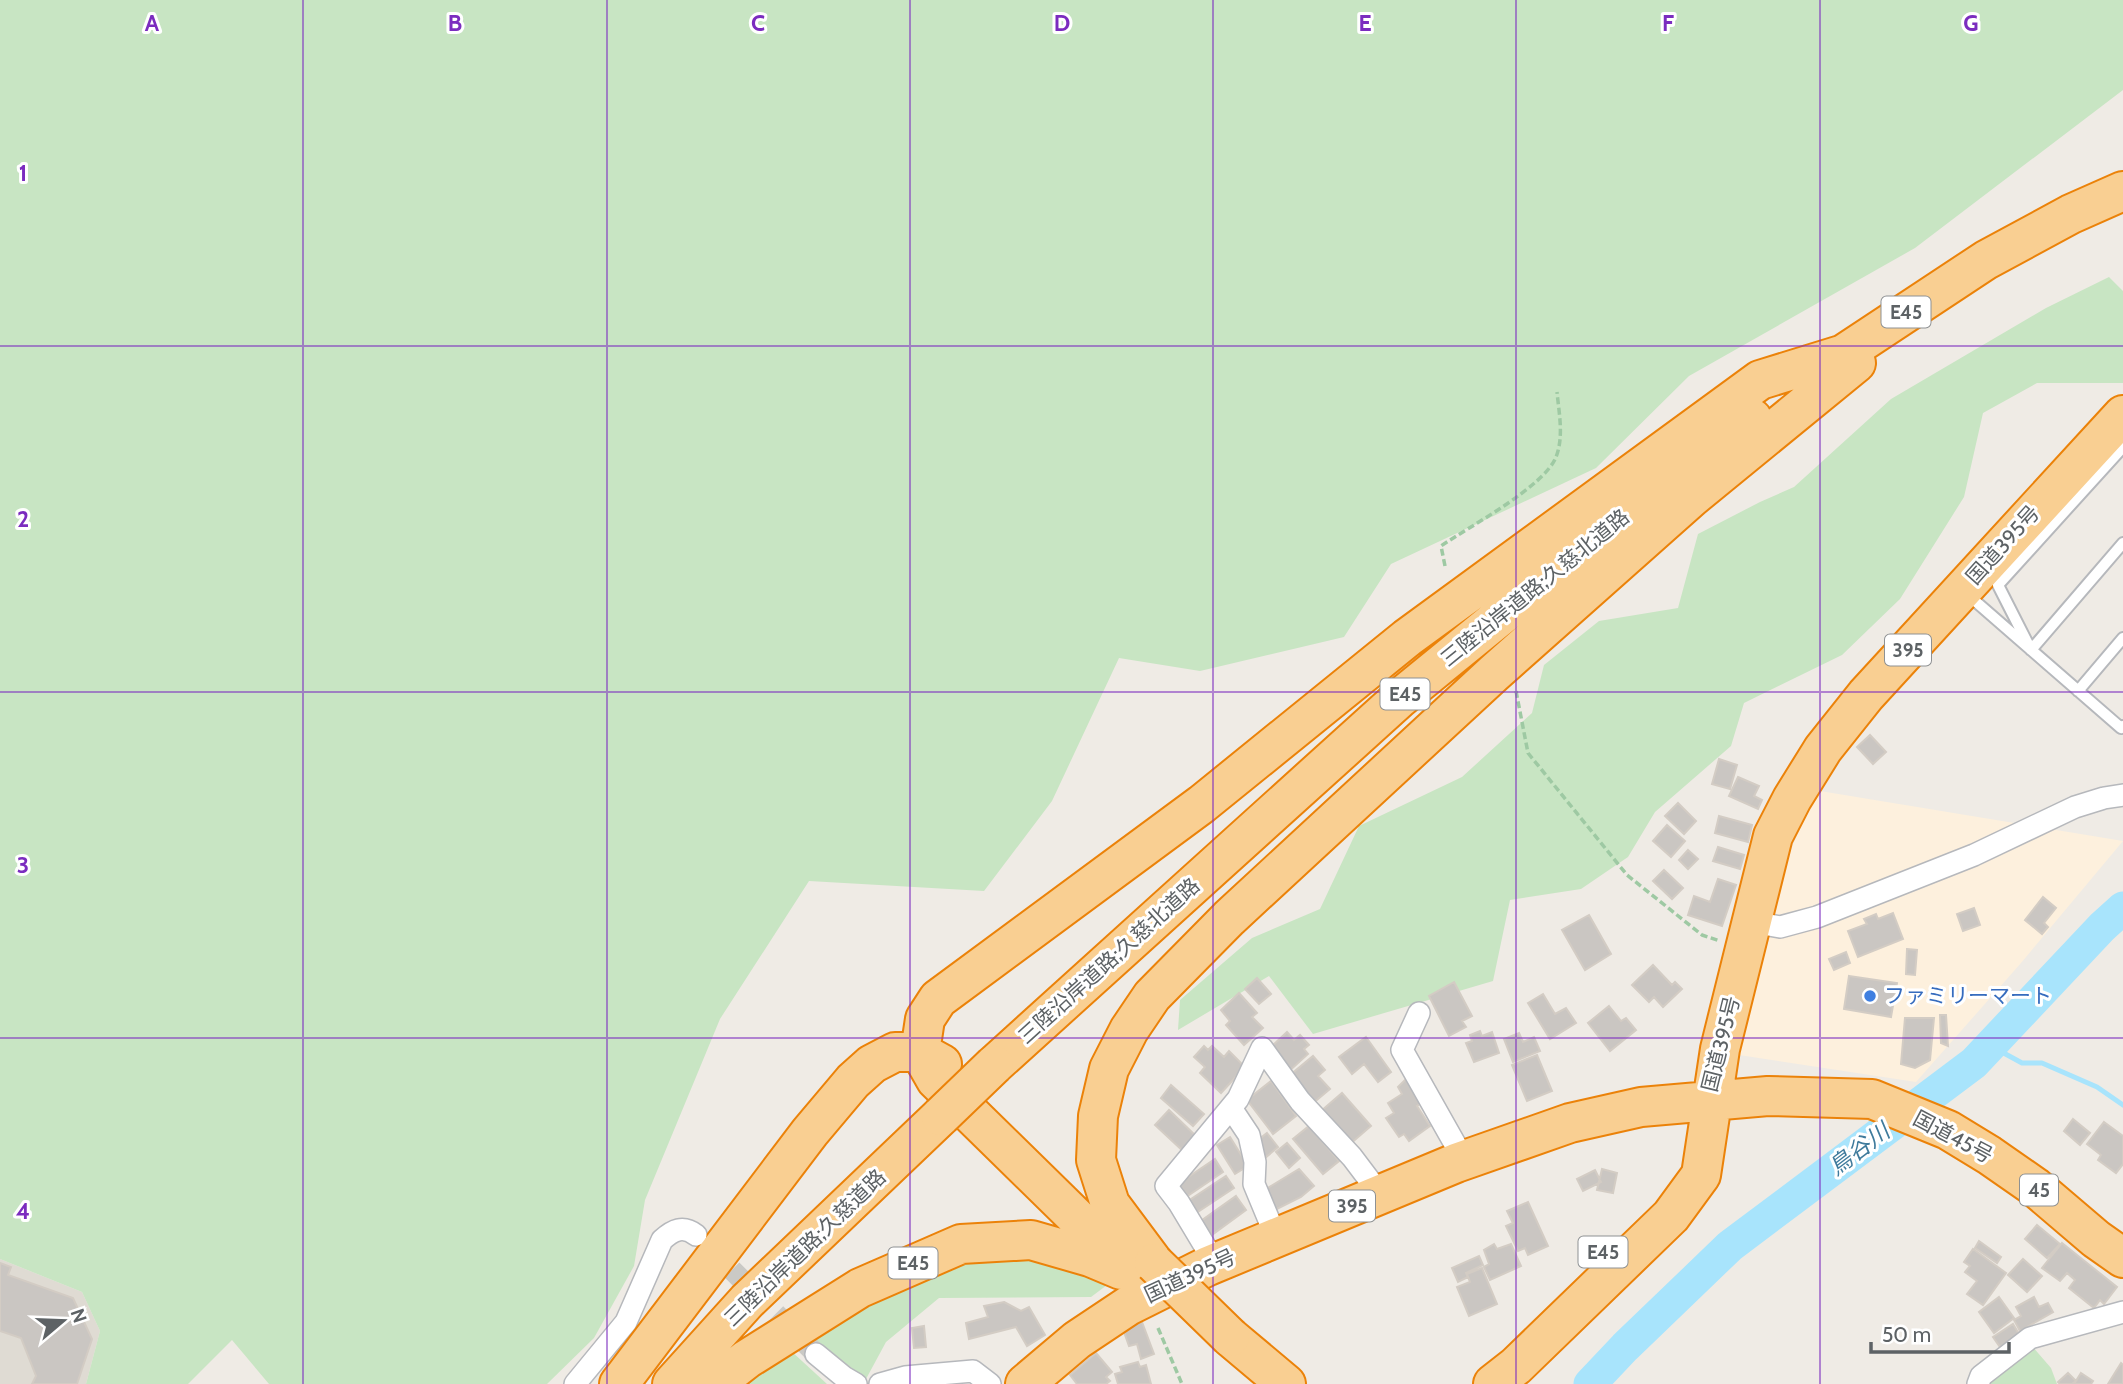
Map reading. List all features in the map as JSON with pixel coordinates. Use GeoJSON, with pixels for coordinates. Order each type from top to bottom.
{"type":"FeatureCollection","features":[{"type":"Feature","properties":{"kind":"highway","name":"三陸沿岸道路;久慈北道路"},"geometry":{"type":"LineString","coordinates":[[941,1116],[1400,698],[1639,503],[1780,396],[1978,265],[2071,214],[2123,191]]}},
{"type":"Feature","properties":{"kind":"highway"},"geometry":{"type":"LineString","coordinates":[[1145,1270],[1110,1204],[1096,1160],[1098,1116],[1109,1069],[1129,1030],[1152,996],[1228,918],[1341,812],[1690,498],[1978,265]]}},
{"type":"Feature","properties":{"kind":"highway"},"geometry":{"type":"LineString","coordinates":[[1145,1270],[936,1080],[920,1052],[925,1019],[938,999],[1202,804],[1407,638],[1760,380],[1842,355]]}},
{"type":"Feature","properties":{"kind":"highway","name":"国道395号"},"geometry":{"type":"LineString","coordinates":[[1025,1384],[1077,1340],[1128,1306],[1215,1263],[1276,1237],[1464,1160],[1570,1123],[1641,1107],[1710,1100],[1720,1049],[1773,836],[1791,799],[1823,749],[1866,695],[2123,415]]}},
{"type":"Feature","properties":{"kind":"highway"},"geometry":{"type":"LineString","coordinates":[[619,1384],[810,1132],[853,1082],[872,1064],[895,1052],[920,1052]]}},
{"type":"Feature","properties":{"kind":"highway","name":"国道45号"},"geometry":{"type":"LineString","coordinates":[[1710,1100],[1769,1096],[1872,1098],[1948,1130],[2035,1187],[2096,1239],[2123,1258]]}},
{"type":"Feature","properties":{"kind":"highway","name":"E45"},"geometry":{"type":"LineString","coordinates":[[1470,1384],[1659,1196],[1710,1100]]}},
{"type":"Feature","properties":{"kind":"highway","name":"E45"},"geometry":{"type":"LineString","coordinates":[[1493,1384],[1516,1366],[1671,1216],[1701,1175],[1710,1100]]}},
{"type":"Feature","properties":{"kind":"highway","name":"三陸沿岸道路;久慈道路"},"geometry":{"type":"LineString","coordinates":[[671,1384],[747,1301],[941,1116]]}},
{"type":"Feature","properties":{"kind":"highway","name":"E45"},"geometry":{"type":"LineString","coordinates":[[715,1384],[747,1360],[860,1288],[961,1244],[1031,1240],[1145,1270],[1222,1342],[1261,1384]]}},
{"type":"Feature","properties":{"kind":"highway","name":"E45"},"geometry":{"type":"LineString","coordinates":[[1222,1342],[1286,1384]]}},
{"type":"Feature","properties":{"kind":"street"},"geometry":{"type":"LineString","coordinates":[[1749,936],[1817,917],[1973,855],[2075,807],[2123,795]]}},
{"type":"Feature","properties":{"kind":"street"},"geometry":{"type":"LineString","coordinates":[[1419,1013],[1402,1050],[1464,1160]]}},
{"type":"Feature","properties":{"kind":"street"},"geometry":{"type":"LineString","coordinates":[[1215,1263],[1166,1186],[1238,1099],[1262,1048],[1300,1101],[1352,1157],[1380,1194]]}},
{"type":"Feature","properties":{"kind":"street"},"geometry":{"type":"LineString","coordinates":[[1231,1108],[1249,1135],[1255,1162],[1254,1184],[1276,1237]]}},
{"type":"Feature","properties":{"kind":"street"},"geometry":{"type":"LineString","coordinates":[[575,1384],[626,1322],[662,1240],[670,1232],[680,1229],[689,1230],[696,1235]]}},
{"type":"Feature","properties":{"kind":"street"},"geometry":{"type":"LineString","coordinates":[[1978,1384],[1982,1376],[2030,1338],[2123,1311]]}},
{"type":"Feature","properties":{"kind":"street"},"geometry":{"type":"LineString","coordinates":[[816,1354],[856,1384]]}},
{"type":"Feature","properties":{"kind":"street"},"geometry":{"type":"LineString","coordinates":[[880,1384],[905,1377],[973,1371],[990,1384]]}},
{"type":"Feature","properties":{"kind":"lane"},"geometry":{"type":"LineString","coordinates":[[2031,650],[1998,585],[2123,447]]}},
{"type":"Feature","properties":{"kind":"lane"},"geometry":{"type":"LineString","coordinates":[[2031,650],[2123,543]]}},
{"type":"Feature","properties":{"kind":"lane"},"geometry":{"type":"LineString","coordinates":[[1962,590],[2121,728],[2123,726]]}},
{"type":"Feature","properties":{"kind":"lane"},"geometry":{"type":"LineString","coordinates":[[2078,691],[2123,638]]}},
{"type":"Feature","properties":{"kind":"path"},"geometry":{"type":"LineString","coordinates":[[1445,566],[1441,545],[1539,481],[1556,457],[1560,431],[1557,392]]}},
{"type":"Feature","properties":{"kind":"path"},"geometry":{"type":"LineString","coordinates":[[1516,687],[1528,753],[1627,875],[1702,935],[1749,936]]}},
{"type":"Feature","properties":{"kind":"path"},"geometry":{"type":"LineString","coordinates":[[1158,1328],[1182,1384]]}},
{"type":"Feature","properties":{"kind":"shaded area"},"geometry":{"type":"Polygon","coordinates":[[[1814,790],[2123,841],[2021,963],[1916,1082],[1739,1055],[1755,944],[1814,790]]]}},
{"type":"Feature","properties":{"kind":"shaded area"},"geometry":{"type":"Polygon","coordinates":[[[0,1259],[82,1292],[100,1331],[86,1384],[0,1384],[0,1259]]]}},
{"type":"Feature","properties":{"kind":"green space"},"geometry":{"type":"Polygon","coordinates":[[[0,0],[2123,0],[2123,90],[1915,248],[1689,376],[1596,468],[1391,564],[1344,637],[1200,671],[1119,658],[1052,801],[984,891],[809,881],[720,1019],[645,1200],[634,1266],[594,1338],[547,1384],[269,1384],[232,1340],[188,1384],[86,1384],[100,1331],[82,1292],[0,1259],[0,0]]]}},
{"type":"Feature","properties":{"kind":"green space"},"geometry":{"type":"Polygon","coordinates":[[[2109,277],[2123,291],[2123,383],[2037,383],[1983,413],[1964,497],[1900,599],[1842,655],[1744,703],[1731,746],[1655,812],[1628,857],[1581,889],[1510,900],[1493,981],[1313,1034],[1269,976],[1178,1030],[1180,1000],[1252,938],[1320,909],[1359,826],[1462,777],[1532,713],[1544,665],[1599,621],[1678,608],[1698,534],[1794,487],[1891,399],[2046,308],[2109,277]]]}},
{"type":"Feature","properties":{"kind":"green space"},"geometry":{"type":"Polygon","coordinates":[[[1030,1251],[1111,1282],[1091,1297],[939,1298],[886,1342],[866,1379],[810,1336],[941,1263],[1030,1251]]]}},
{"type":"Feature","properties":{"kind":"green space"},"geometry":{"type":"Polygon","coordinates":[[[2032,1346],[2051,1368],[2057,1384],[1984,1384],[2032,1346]]]}},
{"type":"Feature","properties":{"kind":"green space"},"geometry":{"type":"Polygon","coordinates":[[[790,1350],[827,1384],[746,1384],[790,1350]]]}},
{"type":"Feature","properties":{"kind":"building"},"geometry":{"type":"Polygon","coordinates":[[[1870,735],[1886,752],[1873,764],[1857,747],[1870,735]]]}},
{"type":"Feature","properties":{"kind":"building"},"geometry":{"type":"Polygon","coordinates":[[[1719,759],[1737,765],[1730,789],[1712,784],[1719,759]]]}},
{"type":"Feature","properties":{"kind":"building"},"geometry":{"type":"Polygon","coordinates":[[[1738,777],[1759,786],[1754,796],[1762,800],[1758,809],[1729,796],[1738,777]]]}},
{"type":"Feature","properties":{"kind":"building"},"geometry":{"type":"Polygon","coordinates":[[[1678,803],[1696,821],[1684,834],[1665,816],[1678,803]]]}},
{"type":"Feature","properties":{"kind":"building"},"geometry":{"type":"Polygon","coordinates":[[[1719,816],[1752,825],[1748,842],[1715,833],[1719,816]]]}},
{"type":"Feature","properties":{"kind":"building"},"geometry":{"type":"Polygon","coordinates":[[[1667,825],[1685,841],[1671,857],[1653,841],[1667,825]]]}},
{"type":"Feature","properties":{"kind":"building"},"geometry":{"type":"Polygon","coordinates":[[[1718,847],[1744,855],[1740,869],[1713,861],[1718,847]]]}},
{"type":"Feature","properties":{"kind":"building"},"geometry":{"type":"Polygon","coordinates":[[[1688,850],[1698,859],[1688,869],[1679,860],[1688,850]]]}},
{"type":"Feature","properties":{"kind":"building"},"geometry":{"type":"Polygon","coordinates":[[[1664,870],[1683,888],[1672,899],[1653,881],[1664,870]]]}},
{"type":"Feature","properties":{"kind":"building"},"geometry":{"type":"Polygon","coordinates":[[[1718,879],[1736,885],[1722,926],[1688,915],[1694,896],[1710,902],[1718,879]]]}},
{"type":"Feature","properties":{"kind":"building"},"geometry":{"type":"Polygon","coordinates":[[[2043,897],[2056,908],[2044,923],[2048,927],[2042,934],[2025,920],[2043,897]]]}},
{"type":"Feature","properties":{"kind":"building"},"geometry":{"type":"Polygon","coordinates":[[[1974,908],[1980,925],[1963,931],[1957,914],[1974,908]]]}},
{"type":"Feature","properties":{"kind":"building"},"geometry":{"type":"Polygon","coordinates":[[[1893,913],[1903,939],[1858,957],[1848,931],[1867,924],[1864,919],[1876,914],[1878,919],[1893,913]]]}},
{"type":"Feature","properties":{"kind":"building"},"geometry":{"type":"Polygon","coordinates":[[[1589,915],[1611,954],[1585,970],[1562,930],[1589,915]]]}},
{"type":"Feature","properties":{"kind":"building"},"geometry":{"type":"Polygon","coordinates":[[[1907,949],[1917,950],[1915,975],[1906,974],[1907,949]]]}},
{"type":"Feature","properties":{"kind":"building"},"geometry":{"type":"Polygon","coordinates":[[[1846,952],[1850,963],[1834,970],[1829,959],[1846,952]]]}},
{"type":"Feature","properties":{"kind":"building"},"geometry":{"type":"Polygon","coordinates":[[[1653,965],[1672,985],[1675,982],[1682,989],[1663,1007],[1654,997],[1649,1002],[1632,985],[1653,965]]]}},
{"type":"Feature","properties":{"kind":"building","name":"ファミリーマート"},"geometry":{"type":"Polygon","coordinates":[[[1849,976],[1897,983],[1891,1017],[1844,1009],[1849,976]]]}},
{"type":"Feature","properties":{"kind":"building"},"geometry":{"type":"Polygon","coordinates":[[[1257,978],[1271,994],[1259,1004],[1245,989],[1257,978]]]}},
{"type":"Feature","properties":{"kind":"building"},"geometry":{"type":"Polygon","coordinates":[[[1454,982],[1472,1016],[1462,1021],[1466,1027],[1449,1036],[1429,996],[1454,982]]]}},
{"type":"Feature","properties":{"kind":"building"},"geometry":{"type":"Polygon","coordinates":[[[1239,993],[1257,1013],[1252,1017],[1263,1028],[1244,1045],[1226,1025],[1230,1021],[1221,1010],[1239,993]]]}},
{"type":"Feature","properties":{"kind":"building"},"geometry":{"type":"Polygon","coordinates":[[[1543,994],[1555,1014],[1566,1008],[1576,1023],[1550,1039],[1528,1003],[1543,994]]]}},
{"type":"Feature","properties":{"kind":"building"},"geometry":{"type":"Polygon","coordinates":[[[1609,1006],[1621,1021],[1626,1018],[1636,1030],[1610,1051],[1588,1023],[1609,1006]]]}},
{"type":"Feature","properties":{"kind":"building"},"geometry":{"type":"Polygon","coordinates":[[[1940,1015],[1946,1015],[1948,1046],[1941,1043],[1940,1015]]]}},
{"type":"Feature","properties":{"kind":"building"},"geometry":{"type":"Polygon","coordinates":[[[1905,1018],[1934,1018],[1930,1060],[1915,1068],[1901,1064],[1905,1018]]]}},
{"type":"Feature","properties":{"kind":"building"},"geometry":{"type":"Polygon","coordinates":[[[1480,1031],[1482,1036],[1492,1032],[1499,1053],[1474,1062],[1466,1043],[1472,1041],[1470,1035],[1480,1031]]]}},
{"type":"Feature","properties":{"kind":"building"},"geometry":{"type":"Polygon","coordinates":[[[1287,1032],[1294,1040],[1300,1035],[1309,1045],[1304,1049],[1308,1054],[1286,1074],[1271,1047],[1287,1032]]]}},
{"type":"Feature","properties":{"kind":"building"},"geometry":{"type":"Polygon","coordinates":[[[1519,1033],[1523,1042],[1534,1037],[1540,1051],[1513,1062],[1504,1039],[1519,1033]]]}},
{"type":"Feature","properties":{"kind":"building"},"geometry":{"type":"Polygon","coordinates":[[[1366,1037],[1391,1072],[1378,1082],[1364,1064],[1352,1074],[1339,1057],[1366,1037]]]}},
{"type":"Feature","properties":{"kind":"building"},"geometry":{"type":"Polygon","coordinates":[[[1204,1046],[1208,1050],[1212,1046],[1224,1057],[1229,1051],[1245,1067],[1221,1093],[1200,1073],[1205,1067],[1194,1057],[1204,1046]]]}},
{"type":"Feature","properties":{"kind":"building"},"geometry":{"type":"Polygon","coordinates":[[[1537,1055],[1552,1091],[1527,1101],[1512,1065],[1537,1055]]]}},
{"type":"Feature","properties":{"kind":"building"},"geometry":{"type":"Polygon","coordinates":[[[1313,1056],[1325,1070],[1318,1076],[1330,1089],[1312,1104],[1289,1076],[1313,1056]]]}},
{"type":"Feature","properties":{"kind":"building"},"geometry":{"type":"Polygon","coordinates":[[[1407,1078],[1423,1102],[1417,1106],[1430,1126],[1409,1141],[1404,1134],[1399,1137],[1386,1118],[1394,1113],[1388,1103],[1402,1094],[1398,1087],[1407,1078]]]}},
{"type":"Feature","properties":{"kind":"building"},"geometry":{"type":"Polygon","coordinates":[[[1271,1081],[1296,1116],[1273,1134],[1247,1100],[1271,1081]]]}},
{"type":"Feature","properties":{"kind":"building"},"geometry":{"type":"Polygon","coordinates":[[[1171,1085],[1204,1114],[1193,1126],[1161,1098],[1171,1085]]]}},
{"type":"Feature","properties":{"kind":"building"},"geometry":{"type":"Polygon","coordinates":[[[1342,1093],[1371,1126],[1350,1144],[1321,1111],[1342,1093]]]}},
{"type":"Feature","properties":{"kind":"building"},"geometry":{"type":"Polygon","coordinates":[[[1169,1110],[1197,1137],[1183,1151],[1155,1125],[1169,1110]]]}},
{"type":"Feature","properties":{"kind":"building"},"geometry":{"type":"Polygon","coordinates":[[[2073,1119],[2090,1133],[2080,1145],[2064,1131],[2073,1119]]]}},
{"type":"Feature","properties":{"kind":"building"},"geometry":{"type":"Polygon","coordinates":[[[2104,1122],[2123,1136],[2123,1164],[2116,1173],[2098,1160],[2101,1155],[2087,1144],[2104,1122]]]}},
{"type":"Feature","properties":{"kind":"building"},"geometry":{"type":"Polygon","coordinates":[[[1309,1126],[1339,1161],[1323,1174],[1293,1139],[1309,1126]]]}},
{"type":"Feature","properties":{"kind":"building"},"geometry":{"type":"Polygon","coordinates":[[[1267,1133],[1278,1147],[1265,1158],[1253,1144],[1267,1133]]]}},
{"type":"Feature","properties":{"kind":"building"},"geometry":{"type":"Polygon","coordinates":[[[1230,1137],[1248,1166],[1235,1174],[1217,1145],[1230,1137]]]}},
{"type":"Feature","properties":{"kind":"building"},"geometry":{"type":"Polygon","coordinates":[[[1287,1143],[1300,1158],[1289,1168],[1276,1152],[1287,1143]]]}},
{"type":"Feature","properties":{"kind":"building"},"geometry":{"type":"Polygon","coordinates":[[[1215,1159],[1223,1172],[1183,1199],[1175,1186],[1215,1159]]]}},
{"type":"Feature","properties":{"kind":"building"},"geometry":{"type":"Polygon","coordinates":[[[1299,1169],[1314,1186],[1301,1197],[1271,1212],[1261,1192],[1299,1169]]]}},
{"type":"Feature","properties":{"kind":"building"},"geometry":{"type":"Polygon","coordinates":[[[1602,1169],[1617,1173],[1613,1193],[1597,1190],[1602,1169]]]}},
{"type":"Feature","properties":{"kind":"building"},"geometry":{"type":"Polygon","coordinates":[[[1595,1170],[1601,1182],[1583,1191],[1577,1179],[1595,1170]]]}},
{"type":"Feature","properties":{"kind":"building"},"geometry":{"type":"Polygon","coordinates":[[[1226,1176],[1234,1188],[1193,1215],[1185,1203],[1226,1176]]]}},
{"type":"Feature","properties":{"kind":"building"},"geometry":{"type":"Polygon","coordinates":[[[1236,1196],[1246,1210],[1209,1237],[1198,1223],[1236,1196]]]}},
{"type":"Feature","properties":{"kind":"building"},"geometry":{"type":"Polygon","coordinates":[[[1528,1202],[1548,1246],[1528,1255],[1525,1248],[1518,1251],[1506,1226],[1513,1223],[1507,1211],[1528,1202]]]}},
{"type":"Feature","properties":{"kind":"building"},"geometry":{"type":"Polygon","coordinates":[[[2037,1225],[2060,1244],[2047,1258],[2025,1239],[2037,1225]]]}},
{"type":"Feature","properties":{"kind":"building"},"geometry":{"type":"Polygon","coordinates":[[[1979,1241],[2001,1257],[1997,1263],[1975,1248],[1979,1241]]]}},
{"type":"Feature","properties":{"kind":"building"},"geometry":{"type":"Polygon","coordinates":[[[2062,1243],[2117,1287],[2104,1304],[2100,1300],[2094,1308],[2069,1288],[2075,1280],[2067,1273],[2060,1281],[2042,1268],[2062,1243]]]}},
{"type":"Feature","properties":{"kind":"building"},"geometry":{"type":"Polygon","coordinates":[[[1494,1244],[1497,1249],[1511,1244],[1521,1266],[1490,1280],[1484,1267],[1489,1264],[1484,1250],[1494,1244]]]}},
{"type":"Feature","properties":{"kind":"building"},"geometry":{"type":"Polygon","coordinates":[[[1973,1249],[2006,1273],[1983,1305],[1967,1294],[1977,1281],[1965,1272],[1970,1266],[1964,1262],[1973,1249]]]}},
{"type":"Feature","properties":{"kind":"building"},"geometry":{"type":"Polygon","coordinates":[[[1479,1256],[1483,1265],[1466,1273],[1468,1277],[1458,1282],[1452,1268],[1479,1256]]]}},
{"type":"Feature","properties":{"kind":"building"},"geometry":{"type":"Polygon","coordinates":[[[2023,1259],[2042,1276],[2027,1292],[2008,1275],[2023,1259]]]}},
{"type":"Feature","properties":{"kind":"building"},"geometry":{"type":"Polygon","coordinates":[[[0,1263],[11,1267],[8,1275],[73,1298],[92,1339],[77,1384],[32,1384],[36,1376],[21,1338],[0,1331],[0,1263]]]}},
{"type":"Feature","properties":{"kind":"building"},"geometry":{"type":"Polygon","coordinates":[[[1482,1268],[1497,1304],[1469,1316],[1457,1287],[1470,1282],[1467,1274],[1482,1268]]]}},
{"type":"Feature","properties":{"kind":"building"},"geometry":{"type":"Polygon","coordinates":[[[1999,1297],[2014,1318],[1994,1333],[1979,1312],[1999,1297]]]}},
{"type":"Feature","properties":{"kind":"building"},"geometry":{"type":"Polygon","coordinates":[[[2034,1297],[2039,1307],[2048,1303],[2053,1312],[2020,1331],[2014,1320],[2021,1316],[2016,1307],[2034,1297]]]}},
{"type":"Feature","properties":{"kind":"building"},"geometry":{"type":"Polygon","coordinates":[[[1004,1302],[1021,1311],[1029,1307],[1045,1335],[1027,1346],[1016,1327],[969,1339],[966,1323],[988,1317],[984,1306],[1004,1302]]]}},
{"type":"Feature","properties":{"kind":"building"},"geometry":{"type":"Polygon","coordinates":[[[1142,1322],[1154,1354],[1141,1359],[1137,1344],[1129,1346],[1123,1329],[1142,1322]]]}},
{"type":"Feature","properties":{"kind":"building"},"geometry":{"type":"Polygon","coordinates":[[[2013,1324],[2019,1334],[2000,1347],[1993,1337],[2013,1324]]]}},
{"type":"Feature","properties":{"kind":"building"},"geometry":{"type":"Polygon","coordinates":[[[924,1326],[926,1347],[914,1348],[912,1328],[924,1326]]]}},
{"type":"Feature","properties":{"kind":"building"},"geometry":{"type":"Polygon","coordinates":[[[1096,1353],[1112,1372],[1106,1377],[1110,1381],[1106,1384],[1077,1384],[1070,1375],[1096,1353]]]}},
{"type":"Feature","properties":{"kind":"building"},"geometry":{"type":"Polygon","coordinates":[[[1138,1362],[1140,1367],[1146,1365],[1151,1384],[1118,1384],[1115,1374],[1122,1372],[1120,1367],[1138,1362]]]}},
{"type":"Feature","properties":{"kind":"building"},"geometry":{"type":"Polygon","coordinates":[[[2121,1363],[2123,1384],[2108,1384],[2121,1363]]]}},
{"type":"Feature","properties":{"kind":"building"},"geometry":{"type":"Polygon","coordinates":[[[2068,1373],[2076,1381],[2072,1384],[2060,1384],[2058,1382],[2068,1373]]]}},
{"type":"Feature","properties":{"kind":"building"},"geometry":{"type":"Polygon","coordinates":[[[2081,1373],[2093,1381],[2091,1384],[2074,1384],[2081,1373]]]}},
{"type":"Feature","properties":{"kind":"waterway","name":"鳥谷川"},"geometry":{"type":"LineString","coordinates":[[1590,1384],[1730,1246],[1974,1063],[2123,908]]}},
{"type":"Feature","properties":{"kind":"waterway"},"geometry":{"type":"LineString","coordinates":[[1989,1045],[2022,1063],[2042,1063],[2097,1087],[2123,1105]]}},
{"type":"Feature","properties":{"kind":"tunnel"},"geometry":{"type":"LineString","coordinates":[[710,1248],[816,1354]]}},
{"type":"Feature","properties":{"kind":"place","name":"ファミリーマート"},"geometry":{"type":"Point","coordinates":[1870,996]}}]}
